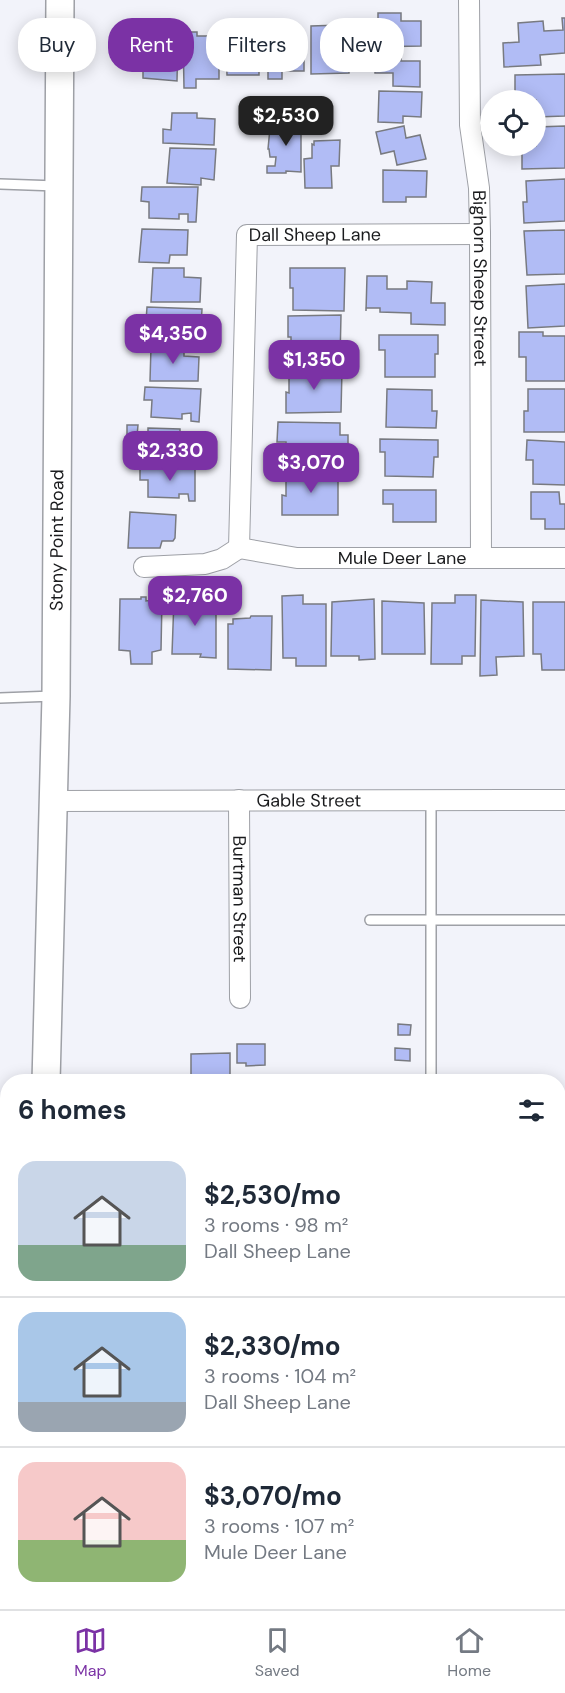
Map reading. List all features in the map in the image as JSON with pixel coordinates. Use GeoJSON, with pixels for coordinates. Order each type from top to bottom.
{"type":"FeatureCollection","features":[{"type":"Feature","properties":{"kind":"main road","name":"Stony Point Road"},"geometry":{"type":"LineString","coordinates":[[46,1074],[56,696],[60,0]]}},
{"type":"Feature","properties":{"kind":"street","name":"Bighorn Sheep Street"},"geometry":{"type":"LineString","coordinates":[[469,0],[470,125],[478,188],[480,234],[481,558]]}},
{"type":"Feature","properties":{"kind":"street","name":"Dall Sheep Lane"},"geometry":{"type":"LineString","coordinates":[[239,548],[247,235],[480,234]]}},
{"type":"Feature","properties":{"kind":"street","name":"Mule Deer Lane"},"geometry":{"type":"LineString","coordinates":[[239,548],[297,558],[565,558]]}},
{"type":"Feature","properties":{"kind":"street"},"geometry":{"type":"LineString","coordinates":[[144,567],[205,564],[222,560],[239,548]]}},
{"type":"Feature","properties":{"kind":"street","name":"Burtman Street"},"geometry":{"type":"LineString","coordinates":[[239,800],[240,998]]}},
{"type":"Feature","properties":{"kind":"street","name":"Gable Street"},"geometry":{"type":"LineString","coordinates":[[53,801],[565,800]]}},
{"type":"Feature","properties":{"kind":"lane"},"geometry":{"type":"LineString","coordinates":[[0,184],[59,186]]}},
{"type":"Feature","properties":{"kind":"lane"},"geometry":{"type":"LineString","coordinates":[[0,698],[56,696]]}},
{"type":"Feature","properties":{"kind":"lane"},"geometry":{"type":"LineString","coordinates":[[431,800],[431,1074]]}},
{"type":"Feature","properties":{"kind":"lane"},"geometry":{"type":"LineString","coordinates":[[370,920],[565,920]]}},
{"type":"Feature","properties":{"kind":"building"},"geometry":{"type":"Polygon","coordinates":[[[378,13],[401,13],[401,18],[378,18],[378,13]]]}},
{"type":"Feature","properties":{"kind":"building"},"geometry":{"type":"Polygon","coordinates":[[[562,18],[565,18],[565,53],[540,55],[541,65],[504,67],[503,43],[519,42],[518,23],[543,21],[544,31],[563,30],[562,18]]]}},
{"type":"Feature","properties":{"kind":"building"},"geometry":{"type":"Polygon","coordinates":[[[404,21],[421,21],[421,46],[404,46],[404,21]]]}},
{"type":"Feature","properties":{"kind":"building"},"geometry":{"type":"Polygon","coordinates":[[[311,26],[320,26],[320,72],[349,73],[311,74],[311,26]]]}},
{"type":"Feature","properties":{"kind":"building"},"geometry":{"type":"Polygon","coordinates":[[[194,32],[197,32],[197,36],[206,36],[206,72],[219,72],[219,79],[196,79],[196,88],[184,88],[184,72],[194,72],[194,32]]]}},
{"type":"Feature","properties":{"kind":"building"},"geometry":{"type":"Polygon","coordinates":[[[404,61],[420,61],[420,87],[393,86],[393,73],[375,73],[404,72],[404,61]]]}},
{"type":"Feature","properties":{"kind":"building"},"geometry":{"type":"Polygon","coordinates":[[[143,72],[177,72],[177,81],[143,78],[143,72]]]}},
{"type":"Feature","properties":{"kind":"building"},"geometry":{"type":"Polygon","coordinates":[[[227,72],[259,72],[259,75],[227,75],[227,72]]]}},
{"type":"Feature","properties":{"kind":"building"},"geometry":{"type":"Polygon","coordinates":[[[268,72],[282,72],[282,79],[268,79],[268,72]]]}},
{"type":"Feature","properties":{"kind":"building"},"geometry":{"type":"Polygon","coordinates":[[[565,74],[565,116],[546,117],[546,90],[515,90],[515,75],[565,74]]]}},
{"type":"Feature","properties":{"kind":"building"},"geometry":{"type":"Polygon","coordinates":[[[379,91],[422,92],[421,117],[403,116],[403,123],[378,122],[379,91]]]}},
{"type":"Feature","properties":{"kind":"building"},"geometry":{"type":"Polygon","coordinates":[[[172,113],[197,113],[197,118],[215,119],[214,145],[163,143],[163,129],[171,130],[172,113]]]}},
{"type":"Feature","properties":{"kind":"building"},"geometry":{"type":"Polygon","coordinates":[[[287,118],[301,118],[301,172],[267,173],[267,166],[275,166],[276,157],[270,157],[268,149],[270,128],[287,127],[287,118]]]}},
{"type":"Feature","properties":{"kind":"building"},"geometry":{"type":"Polygon","coordinates":[[[404,126],[406,138],[420,135],[426,159],[397,165],[394,151],[381,154],[376,132],[404,126]]]}},
{"type":"Feature","properties":{"kind":"building"},"geometry":{"type":"Polygon","coordinates":[[[565,126],[565,168],[522,169],[522,156],[546,156],[546,127],[565,126]]]}},
{"type":"Feature","properties":{"kind":"building"},"geometry":{"type":"Polygon","coordinates":[[[340,140],[339,166],[331,166],[332,188],[305,188],[304,159],[312,158],[314,141],[340,140]]]}},
{"type":"Feature","properties":{"kind":"building"},"geometry":{"type":"Polygon","coordinates":[[[170,148],[216,149],[214,180],[201,178],[201,185],[167,183],[170,148]]]}},
{"type":"Feature","properties":{"kind":"building"},"geometry":{"type":"Polygon","coordinates":[[[383,170],[427,171],[426,197],[406,197],[406,202],[383,202],[383,170]]]}},
{"type":"Feature","properties":{"kind":"building"},"geometry":{"type":"Polygon","coordinates":[[[565,179],[565,221],[524,223],[523,202],[527,202],[526,181],[565,179]]]}},
{"type":"Feature","properties":{"kind":"building"},"geometry":{"type":"Polygon","coordinates":[[[142,187],[198,187],[196,222],[188,222],[188,214],[179,214],[179,219],[149,218],[149,202],[141,201],[142,187]]]}},
{"type":"Feature","properties":{"kind":"building"},"geometry":{"type":"Polygon","coordinates":[[[142,229],[188,230],[187,255],[170,255],[169,263],[139,262],[142,229]]]}},
{"type":"Feature","properties":{"kind":"building"},"geometry":{"type":"Polygon","coordinates":[[[565,230],[565,274],[527,275],[524,231],[565,230]]]}},
{"type":"Feature","properties":{"kind":"building"},"geometry":{"type":"Polygon","coordinates":[[[153,268],[184,268],[184,277],[201,278],[200,302],[151,302],[153,268]]]}},
{"type":"Feature","properties":{"kind":"building"},"geometry":{"type":"Polygon","coordinates":[[[290,268],[345,268],[344,311],[293,310],[290,268]]]}},
{"type":"Feature","properties":{"kind":"building"},"geometry":{"type":"Polygon","coordinates":[[[367,276],[387,276],[387,289],[407,289],[407,281],[432,282],[431,303],[445,303],[445,325],[411,324],[411,313],[380,312],[380,308],[366,308],[367,276]]]}},
{"type":"Feature","properties":{"kind":"building"},"geometry":{"type":"Polygon","coordinates":[[[565,284],[565,326],[528,328],[526,286],[565,284]]]}},
{"type":"Feature","properties":{"kind":"building"},"geometry":{"type":"Polygon","coordinates":[[[147,307],[202,309],[200,342],[192,341],[192,333],[186,333],[186,339],[154,337],[155,321],[146,321],[147,307]]]}},
{"type":"Feature","properties":{"kind":"building"},"geometry":{"type":"Polygon","coordinates":[[[341,315],[340,359],[291,359],[288,316],[341,315]]]}},
{"type":"Feature","properties":{"kind":"building"},"geometry":{"type":"Polygon","coordinates":[[[519,332],[543,332],[543,336],[565,336],[565,381],[526,381],[526,357],[519,357],[519,332]]]}},
{"type":"Feature","properties":{"kind":"building"},"geometry":{"type":"Polygon","coordinates":[[[379,335],[438,335],[435,377],[385,377],[385,350],[379,350],[379,335]]]}},
{"type":"Feature","properties":{"kind":"building"},"geometry":{"type":"Polygon","coordinates":[[[151,347],[184,348],[184,356],[199,357],[198,381],[150,381],[151,347]]]}},
{"type":"Feature","properties":{"kind":"building"},"geometry":{"type":"Polygon","coordinates":[[[289,370],[342,370],[341,412],[286,413],[289,370]]]}},
{"type":"Feature","properties":{"kind":"building"},"geometry":{"type":"Polygon","coordinates":[[[145,387],[201,389],[199,422],[191,421],[191,413],[182,414],[182,419],[151,417],[152,400],[144,400],[145,387]]]}},
{"type":"Feature","properties":{"kind":"building"},"geometry":{"type":"Polygon","coordinates":[[[387,389],[432,390],[432,411],[437,411],[436,428],[386,427],[387,389]]]}},
{"type":"Feature","properties":{"kind":"building"},"geometry":{"type":"Polygon","coordinates":[[[528,389],[565,389],[565,432],[524,432],[524,411],[528,411],[528,389]]]}},
{"type":"Feature","properties":{"kind":"building"},"geometry":{"type":"Polygon","coordinates":[[[278,422],[340,423],[340,435],[348,435],[348,466],[287,465],[286,442],[277,442],[278,422]]]}},
{"type":"Feature","properties":{"kind":"building"},"geometry":{"type":"Polygon","coordinates":[[[127,425],[138,425],[137,436],[127,437],[127,425]]]}},
{"type":"Feature","properties":{"kind":"building"},"geometry":{"type":"Polygon","coordinates":[[[148,428],[180,429],[180,438],[198,438],[196,463],[148,461],[148,428]]]}},
{"type":"Feature","properties":{"kind":"building"},"geometry":{"type":"Polygon","coordinates":[[[380,439],[438,440],[438,457],[434,457],[433,477],[385,476],[385,452],[380,452],[380,439]]]}},
{"type":"Feature","properties":{"kind":"building"},"geometry":{"type":"Polygon","coordinates":[[[527,440],[565,442],[565,485],[533,484],[533,460],[526,460],[527,440]]]}},
{"type":"Feature","properties":{"kind":"building"},"geometry":{"type":"Polygon","coordinates":[[[140,467],[195,467],[195,501],[189,501],[188,494],[179,494],[179,498],[148,497],[148,480],[140,480],[140,467]]]}},
{"type":"Feature","properties":{"kind":"building"},"geometry":{"type":"Polygon","coordinates":[[[286,473],[338,473],[338,515],[282,515],[282,495],[286,496],[286,473]]]}},
{"type":"Feature","properties":{"kind":"building"},"geometry":{"type":"Polygon","coordinates":[[[383,490],[436,490],[436,522],[393,522],[393,504],[383,504],[383,490]]]}},
{"type":"Feature","properties":{"kind":"building"},"geometry":{"type":"Polygon","coordinates":[[[531,492],[559,492],[560,504],[565,504],[565,529],[545,529],[545,519],[531,519],[531,492]]]}},
{"type":"Feature","properties":{"kind":"building"},"geometry":{"type":"Polygon","coordinates":[[[130,512],[176,515],[175,538],[173,541],[162,541],[160,548],[128,548],[130,512]]]}},
{"type":"Feature","properties":{"kind":"building"},"geometry":{"type":"Polygon","coordinates":[[[303,595],[303,604],[326,604],[326,666],[296,666],[296,658],[283,658],[282,596],[303,595]]]}},
{"type":"Feature","properties":{"kind":"building"},"geometry":{"type":"Polygon","coordinates":[[[455,595],[476,595],[475,656],[462,656],[462,664],[431,664],[432,603],[455,603],[455,595]]]}},
{"type":"Feature","properties":{"kind":"building"},"geometry":{"type":"Polygon","coordinates":[[[141,597],[146,597],[146,601],[162,599],[161,650],[152,652],[152,664],[131,664],[130,651],[119,650],[120,599],[141,599],[141,597]]]}},
{"type":"Feature","properties":{"kind":"building"},"geometry":{"type":"Polygon","coordinates":[[[196,597],[216,597],[216,658],[200,657],[201,654],[172,654],[174,599],[196,599],[196,597]]]}},
{"type":"Feature","properties":{"kind":"building"},"geometry":{"type":"Polygon","coordinates":[[[374,599],[375,659],[359,660],[359,656],[331,656],[332,602],[374,599]]]}},
{"type":"Feature","properties":{"kind":"building"},"geometry":{"type":"Polygon","coordinates":[[[481,600],[523,602],[524,656],[496,657],[497,675],[480,676],[481,600]]]}},
{"type":"Feature","properties":{"kind":"building"},"geometry":{"type":"Polygon","coordinates":[[[382,601],[424,603],[425,654],[382,654],[382,601]]]}},
{"type":"Feature","properties":{"kind":"building"},"geometry":{"type":"Polygon","coordinates":[[[533,602],[565,602],[565,670],[542,670],[541,654],[533,654],[533,602]]]}},
{"type":"Feature","properties":{"kind":"building"},"geometry":{"type":"Polygon","coordinates":[[[251,616],[272,616],[271,670],[228,669],[228,624],[233,624],[233,619],[250,618],[251,616]]]}},
{"type":"Feature","properties":{"kind":"building"},"geometry":{"type":"Polygon","coordinates":[[[398,1024],[411,1025],[410,1035],[398,1035],[398,1024]]]}},
{"type":"Feature","properties":{"kind":"building"},"geometry":{"type":"Polygon","coordinates":[[[237,1044],[265,1044],[265,1065],[246,1066],[246,1063],[237,1063],[237,1044]]]}},
{"type":"Feature","properties":{"kind":"building"},"geometry":{"type":"Polygon","coordinates":[[[395,1048],[410,1049],[410,1061],[395,1060],[395,1048]]]}},
{"type":"Feature","properties":{"kind":"building"},"geometry":{"type":"Polygon","coordinates":[[[230,1053],[230,1074],[191,1074],[191,1054],[230,1053]]]}}]}
